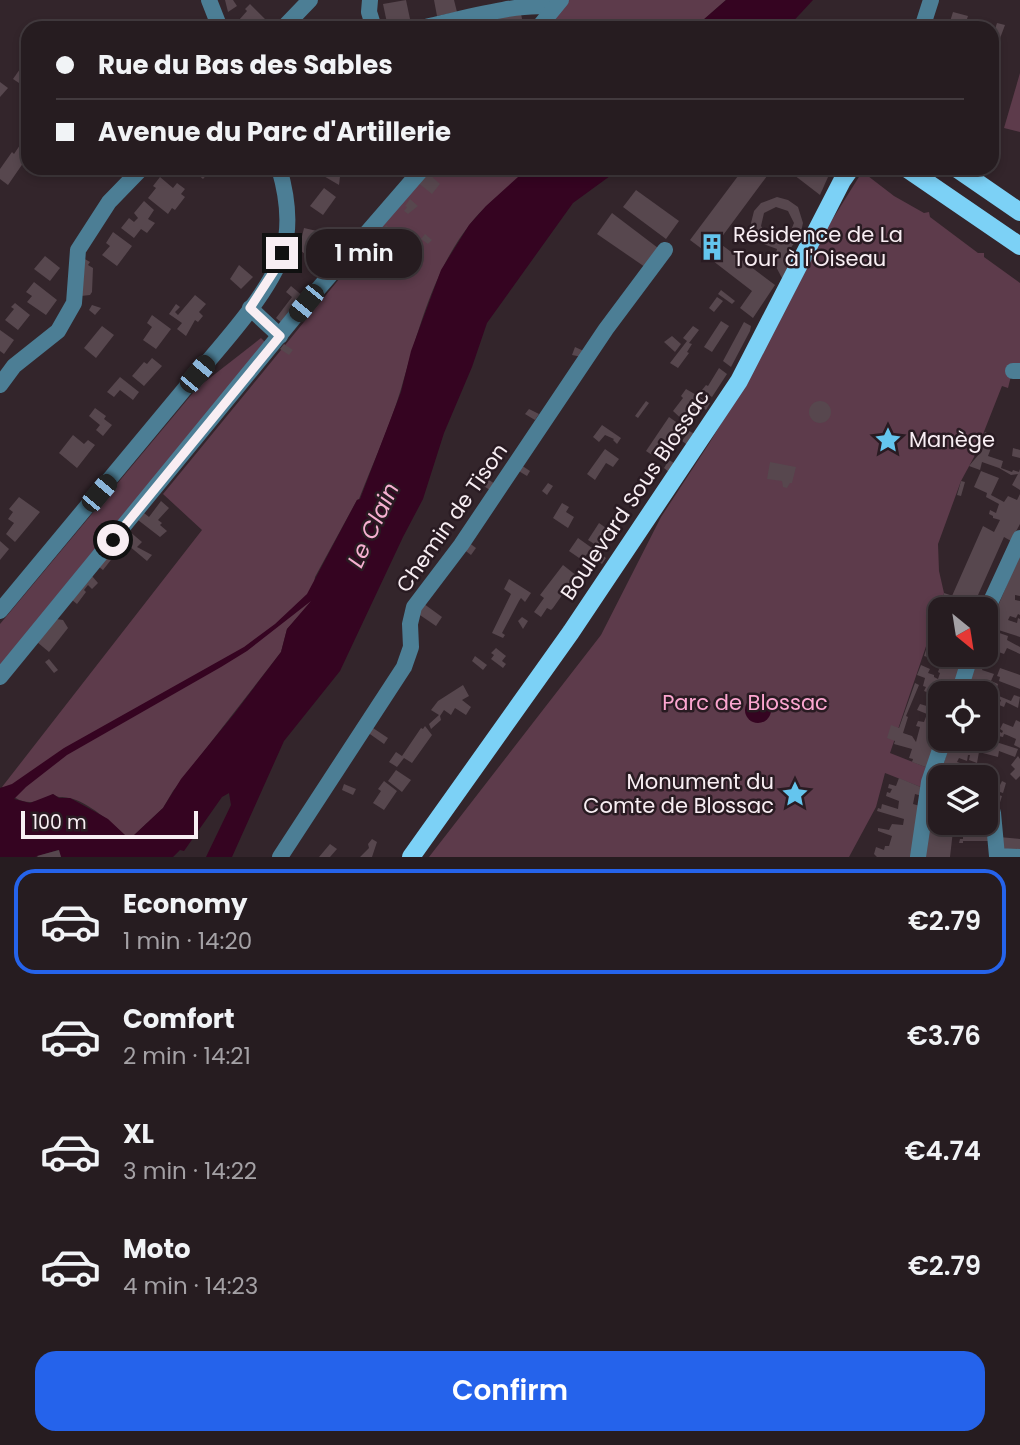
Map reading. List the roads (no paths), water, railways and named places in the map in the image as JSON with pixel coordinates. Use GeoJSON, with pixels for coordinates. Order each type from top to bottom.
{"type":"FeatureCollection","features":[{"type":"Feature","properties":{"kind":"main road","name":"Boulevard Sous Blossac"},"geometry":{"type":"LineString","coordinates":[[411,857],[571,632],[739,381],[846,175]]}},
{"type":"Feature","properties":{"kind":"main road"},"geometry":{"type":"LineString","coordinates":[[916,175],[1020,246]]}},
{"type":"Feature","properties":{"kind":"main road"},"geometry":{"type":"LineString","coordinates":[[966,175],[1020,212]]}},
{"type":"Feature","properties":{"kind":"main road","name":"Boulevard Sous Blossac"},"geometry":{"type":"LineString","coordinates":[[416,857],[430,831]]}},
{"type":"Feature","properties":{"kind":"street"},"geometry":{"type":"LineString","coordinates":[[209,0],[217,21]]}},
{"type":"Feature","properties":{"kind":"street"},"geometry":{"type":"LineString","coordinates":[[290,21],[310,0]]}},
{"type":"Feature","properties":{"kind":"street"},"geometry":{"type":"LineString","coordinates":[[370,0],[372,21]]}},
{"type":"Feature","properties":{"kind":"street"},"geometry":{"type":"LineString","coordinates":[[924,21],[931,0]]}},
{"type":"Feature","properties":{"kind":"street"},"geometry":{"type":"LineString","coordinates":[[452,21],[524,5],[550,3]]}},
{"type":"Feature","properties":{"kind":"street"},"geometry":{"type":"LineString","coordinates":[[541,21],[550,3]]}},
{"type":"Feature","properties":{"kind":"street"},"geometry":{"type":"LineString","coordinates":[[0,385],[14,366],[58,331],[74,303],[78,250],[110,202],[135,175]]}},
{"type":"Feature","properties":{"kind":"street"},"geometry":{"type":"LineString","coordinates":[[0,611],[250,308],[276,268],[286,239],[286,204],[280,175]]}},
{"type":"Feature","properties":{"kind":"street"},"geometry":{"type":"LineString","coordinates":[[0,677],[280,336],[417,175]]}},
{"type":"Feature","properties":{"kind":"street","name":"Chemin de Tison"},"geometry":{"type":"LineString","coordinates":[[280,857],[404,667],[411,647],[410,624],[414,607],[466,538],[606,329],[665,250]]}},
{"type":"Feature","properties":{"kind":"street"},"geometry":{"type":"LineString","coordinates":[[250,308],[280,336]]}},
{"type":"Feature","properties":{"kind":"street"},"geometry":{"type":"LineString","coordinates":[[993,597],[1020,538]]}},
{"type":"Feature","properties":{"kind":"street"},"geometry":{"type":"LineString","coordinates":[[918,857],[928,823]]}},
{"type":"Feature","properties":{"kind":"street"},"geometry":{"type":"LineString","coordinates":[[995,835],[997,856],[1020,857]]}},
{"type":"Feature","properties":{"kind":"water"},"geometry":{"type":"Polygon","coordinates":[[[726,0],[813,0],[794,21],[702,21],[726,0]]]}},
{"type":"Feature","properties":{"kind":"water","name":"Le Clain"},"geometry":{"type":"Polygon","coordinates":[[[520,175],[611,175],[573,203],[487,323],[444,433],[423,499],[340,671],[284,741],[232,857],[206,857],[231,805],[229,793],[222,797],[184,851],[180,850],[173,857],[61,857],[58,850],[35,857],[0,857],[0,788],[12,784],[64,748],[244,647],[275,624],[307,594],[357,500],[360,499],[401,392],[411,351],[441,270],[469,225],[520,175]],[[311,601],[247,651],[67,755],[14,799],[30,803],[53,794],[59,798],[70,798],[108,819],[126,836],[132,837],[163,808],[181,779],[281,652],[287,629],[311,601]]]}},
{"type":"Feature","properties":{"kind":"water"},"geometry":{"type":"Polygon","coordinates":[[[758,697],[767,701],[771,710],[767,719],[758,723],[749,719],[745,710],[749,701],[758,697]]]}},
{"type":"Feature","properties":{"kind":"place","name":"Résidence de La Tour à l'Oiseau"},"geometry":{"type":"Point","coordinates":[712,247]}},
{"type":"Feature","properties":{"kind":"place","name":"Manège"},"geometry":{"type":"Point","coordinates":[888,440]}},
{"type":"Feature","properties":{"kind":"place","name":"Monument du Comte de Blossac"},"geometry":{"type":"Point","coordinates":[795,794]}},
{"type":"Feature","properties":{"kind":"park label","name":"Parc de Blossac"},"geometry":{"type":"Point","coordinates":[745,703]}}]}
